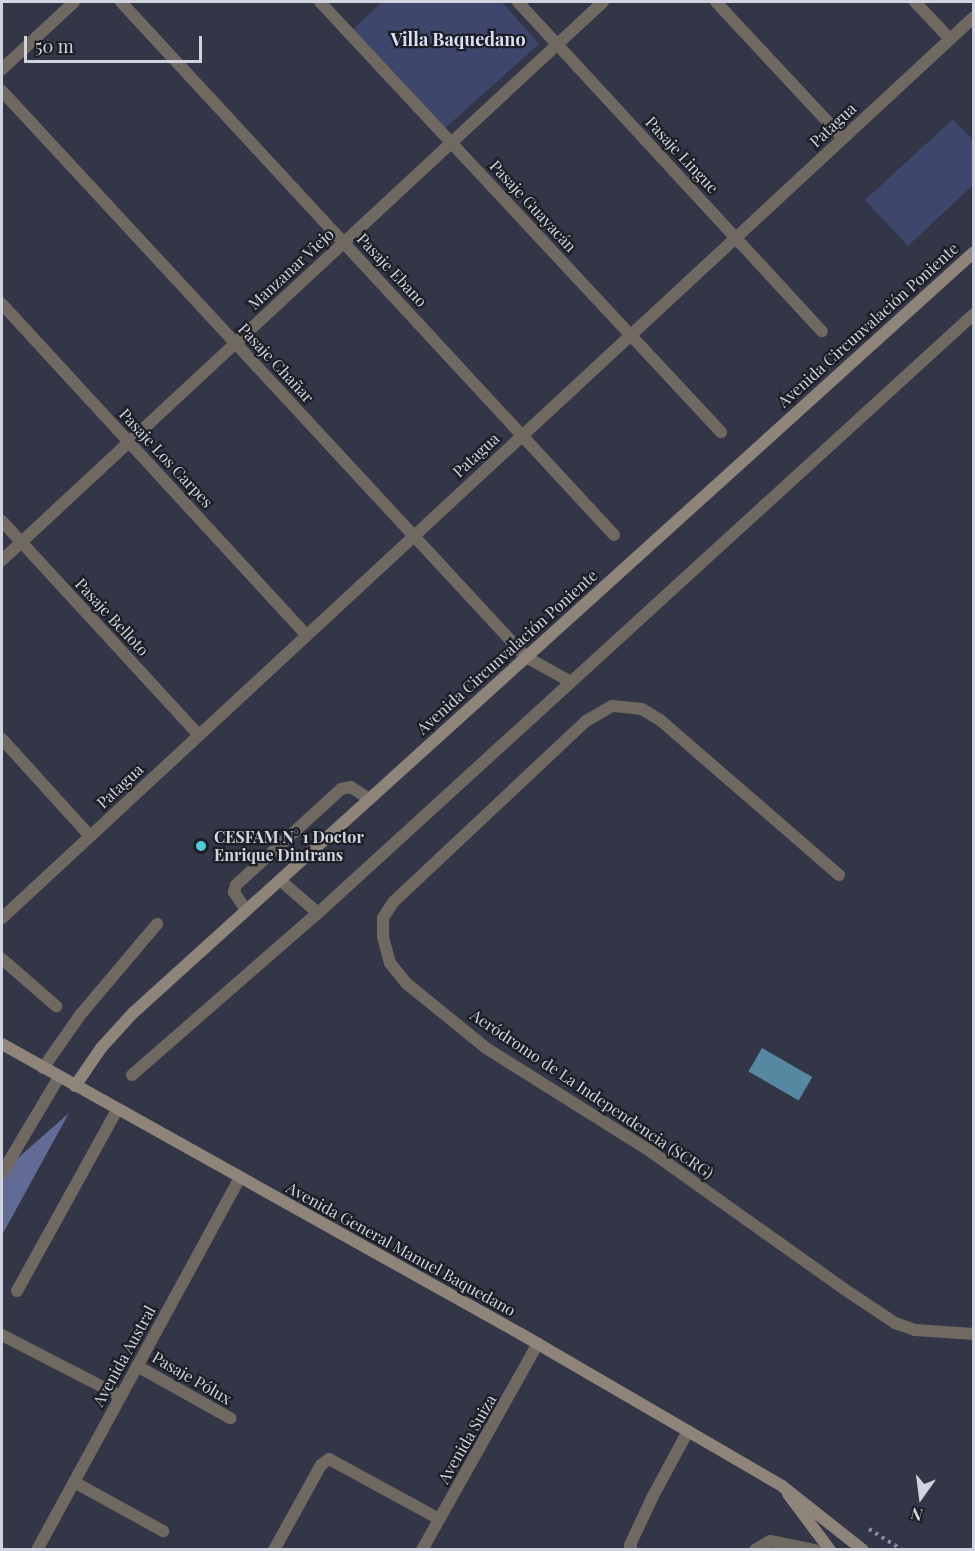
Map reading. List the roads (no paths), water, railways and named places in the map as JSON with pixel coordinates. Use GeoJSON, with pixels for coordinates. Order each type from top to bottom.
{"type":"FeatureCollection","features":[{"type":"Feature","properties":{"kind":"street"},"geometry":{"type":"LineString","coordinates":[[2,69],[74,2]]}},
{"type":"Feature","properties":{"kind":"street","name":"Pasaje Ebano"},"geometry":{"type":"LineString","coordinates":[[121,2],[614,535]]}},
{"type":"Feature","properties":{"kind":"street","name":"Pasaje Guayacán"},"geometry":{"type":"LineString","coordinates":[[320,2],[722,432]]}},
{"type":"Feature","properties":{"kind":"street","name":"Pasaje Lingue"},"geometry":{"type":"LineString","coordinates":[[518,2],[822,331]]}},
{"type":"Feature","properties":{"kind":"street","name":"Manzanar Viejo"},"geometry":{"type":"LineString","coordinates":[[2,560],[603,2]]}},
{"type":"Feature","properties":{"kind":"street"},"geometry":{"type":"LineString","coordinates":[[716,2],[843,138]]}},
{"type":"Feature","properties":{"kind":"street"},"geometry":{"type":"LineString","coordinates":[[915,2],[950,39]]}},
{"type":"Feature","properties":{"kind":"street","name":"Patagua"},"geometry":{"type":"LineString","coordinates":[[2,918],[974,17]]}},
{"type":"Feature","properties":{"kind":"street","name":"Pasaje Chañar"},"geometry":{"type":"LineString","coordinates":[[2,91],[526,657],[571,682]]}},
{"type":"Feature","properties":{"kind":"street","name":"Avenida Circunvalación Poniente"},"geometry":{"type":"LineString","coordinates":[[75,1086],[116,1030],[974,252]]}},
{"type":"Feature","properties":{"kind":"street","name":"Pasaje Los Carpes"},"geometry":{"type":"LineString","coordinates":[[2,304],[306,635]]}},
{"type":"Feature","properties":{"kind":"street"},"geometry":{"type":"LineString","coordinates":[[132,1075],[318,913],[974,314]]}},
{"type":"Feature","properties":{"kind":"street","name":"Pasaje Belloto"},"geometry":{"type":"LineString","coordinates":[[2,521],[199,735]]}},
{"type":"Feature","properties":{"kind":"street","name":"Aeródromo de La Independencia (SCRG)"},"geometry":{"type":"LineString","coordinates":[[839,875],[660,720],[642,709],[612,706],[586,721],[394,901],[383,918],[382,937],[390,963],[406,984],[486,1048],[650,1151],[844,1289],[905,1326],[974,1334]]}},
{"type":"Feature","properties":{"kind":"street"},"geometry":{"type":"LineString","coordinates":[[2,739],[90,836]]}},
{"type":"Feature","properties":{"kind":"street"},"geometry":{"type":"LineString","coordinates":[[246,910],[234,892],[236,885],[341,789],[351,787],[369,799]]}},
{"type":"Feature","properties":{"kind":"street"},"geometry":{"type":"LineString","coordinates":[[280,880],[318,913]]}},
{"type":"Feature","properties":{"kind":"street"},"geometry":{"type":"LineString","coordinates":[[43,1068],[81,1014],[157,924]]}},
{"type":"Feature","properties":{"kind":"street"},"geometry":{"type":"LineString","coordinates":[[2,958],[56,1006]]}},
{"type":"Feature","properties":{"kind":"street","name":"Avenida General Manuel Baquedano"},"geometry":{"type":"LineString","coordinates":[[2,1044],[538,1343],[782,1485],[863,1550]]}},
{"type":"Feature","properties":{"kind":"street"},"geometry":{"type":"LineString","coordinates":[[3,1168],[59,1077]]}},
{"type":"Feature","properties":{"kind":"street"},"geometry":{"type":"LineString","coordinates":[[17,1291],[117,1110]]}},
{"type":"Feature","properties":{"kind":"street","name":"Avenida Austral"},"geometry":{"type":"LineString","coordinates":[[37,1550],[240,1178]]}},
{"type":"Feature","properties":{"kind":"street"},"geometry":{"type":"LineString","coordinates":[[3,1335],[120,1396]]}},
{"type":"Feature","properties":{"kind":"street","name":"Avenida Suiza"},"geometry":{"type":"LineString","coordinates":[[422,1550],[538,1343]]}},
{"type":"Feature","properties":{"kind":"street","name":"Pasaje Pólux"},"geometry":{"type":"LineString","coordinates":[[137,1366],[230,1418]]}},
{"type":"Feature","properties":{"kind":"street"},"geometry":{"type":"LineString","coordinates":[[632,1550],[630,1545],[652,1496],[688,1431]]}},
{"type":"Feature","properties":{"kind":"street"},"geometry":{"type":"LineString","coordinates":[[274,1550],[321,1465],[329,1459],[439,1519]]}},
{"type":"Feature","properties":{"kind":"street"},"geometry":{"type":"LineString","coordinates":[[74,1482],[163,1531]]}},
{"type":"Feature","properties":{"kind":"street","name":"Avenida General Manuel Baquedano"},"geometry":{"type":"LineString","coordinates":[[782,1485],[830,1550]]}},
{"type":"Feature","properties":{"kind":"street"},"geometry":{"type":"LineString","coordinates":[[755,1550],[770,1541],[815,1550]]}},
{"type":"Feature","properties":{"kind":"place","name":"CESFAM N° 1 Doctor Enrique Dintrans"},"geometry":{"type":"Point","coordinates":[201,846]}},
{"type":"Feature","properties":{"kind":"district","name":"Villa Baquedano"},"geometry":{"type":"Point","coordinates":[458,39]}}]}
